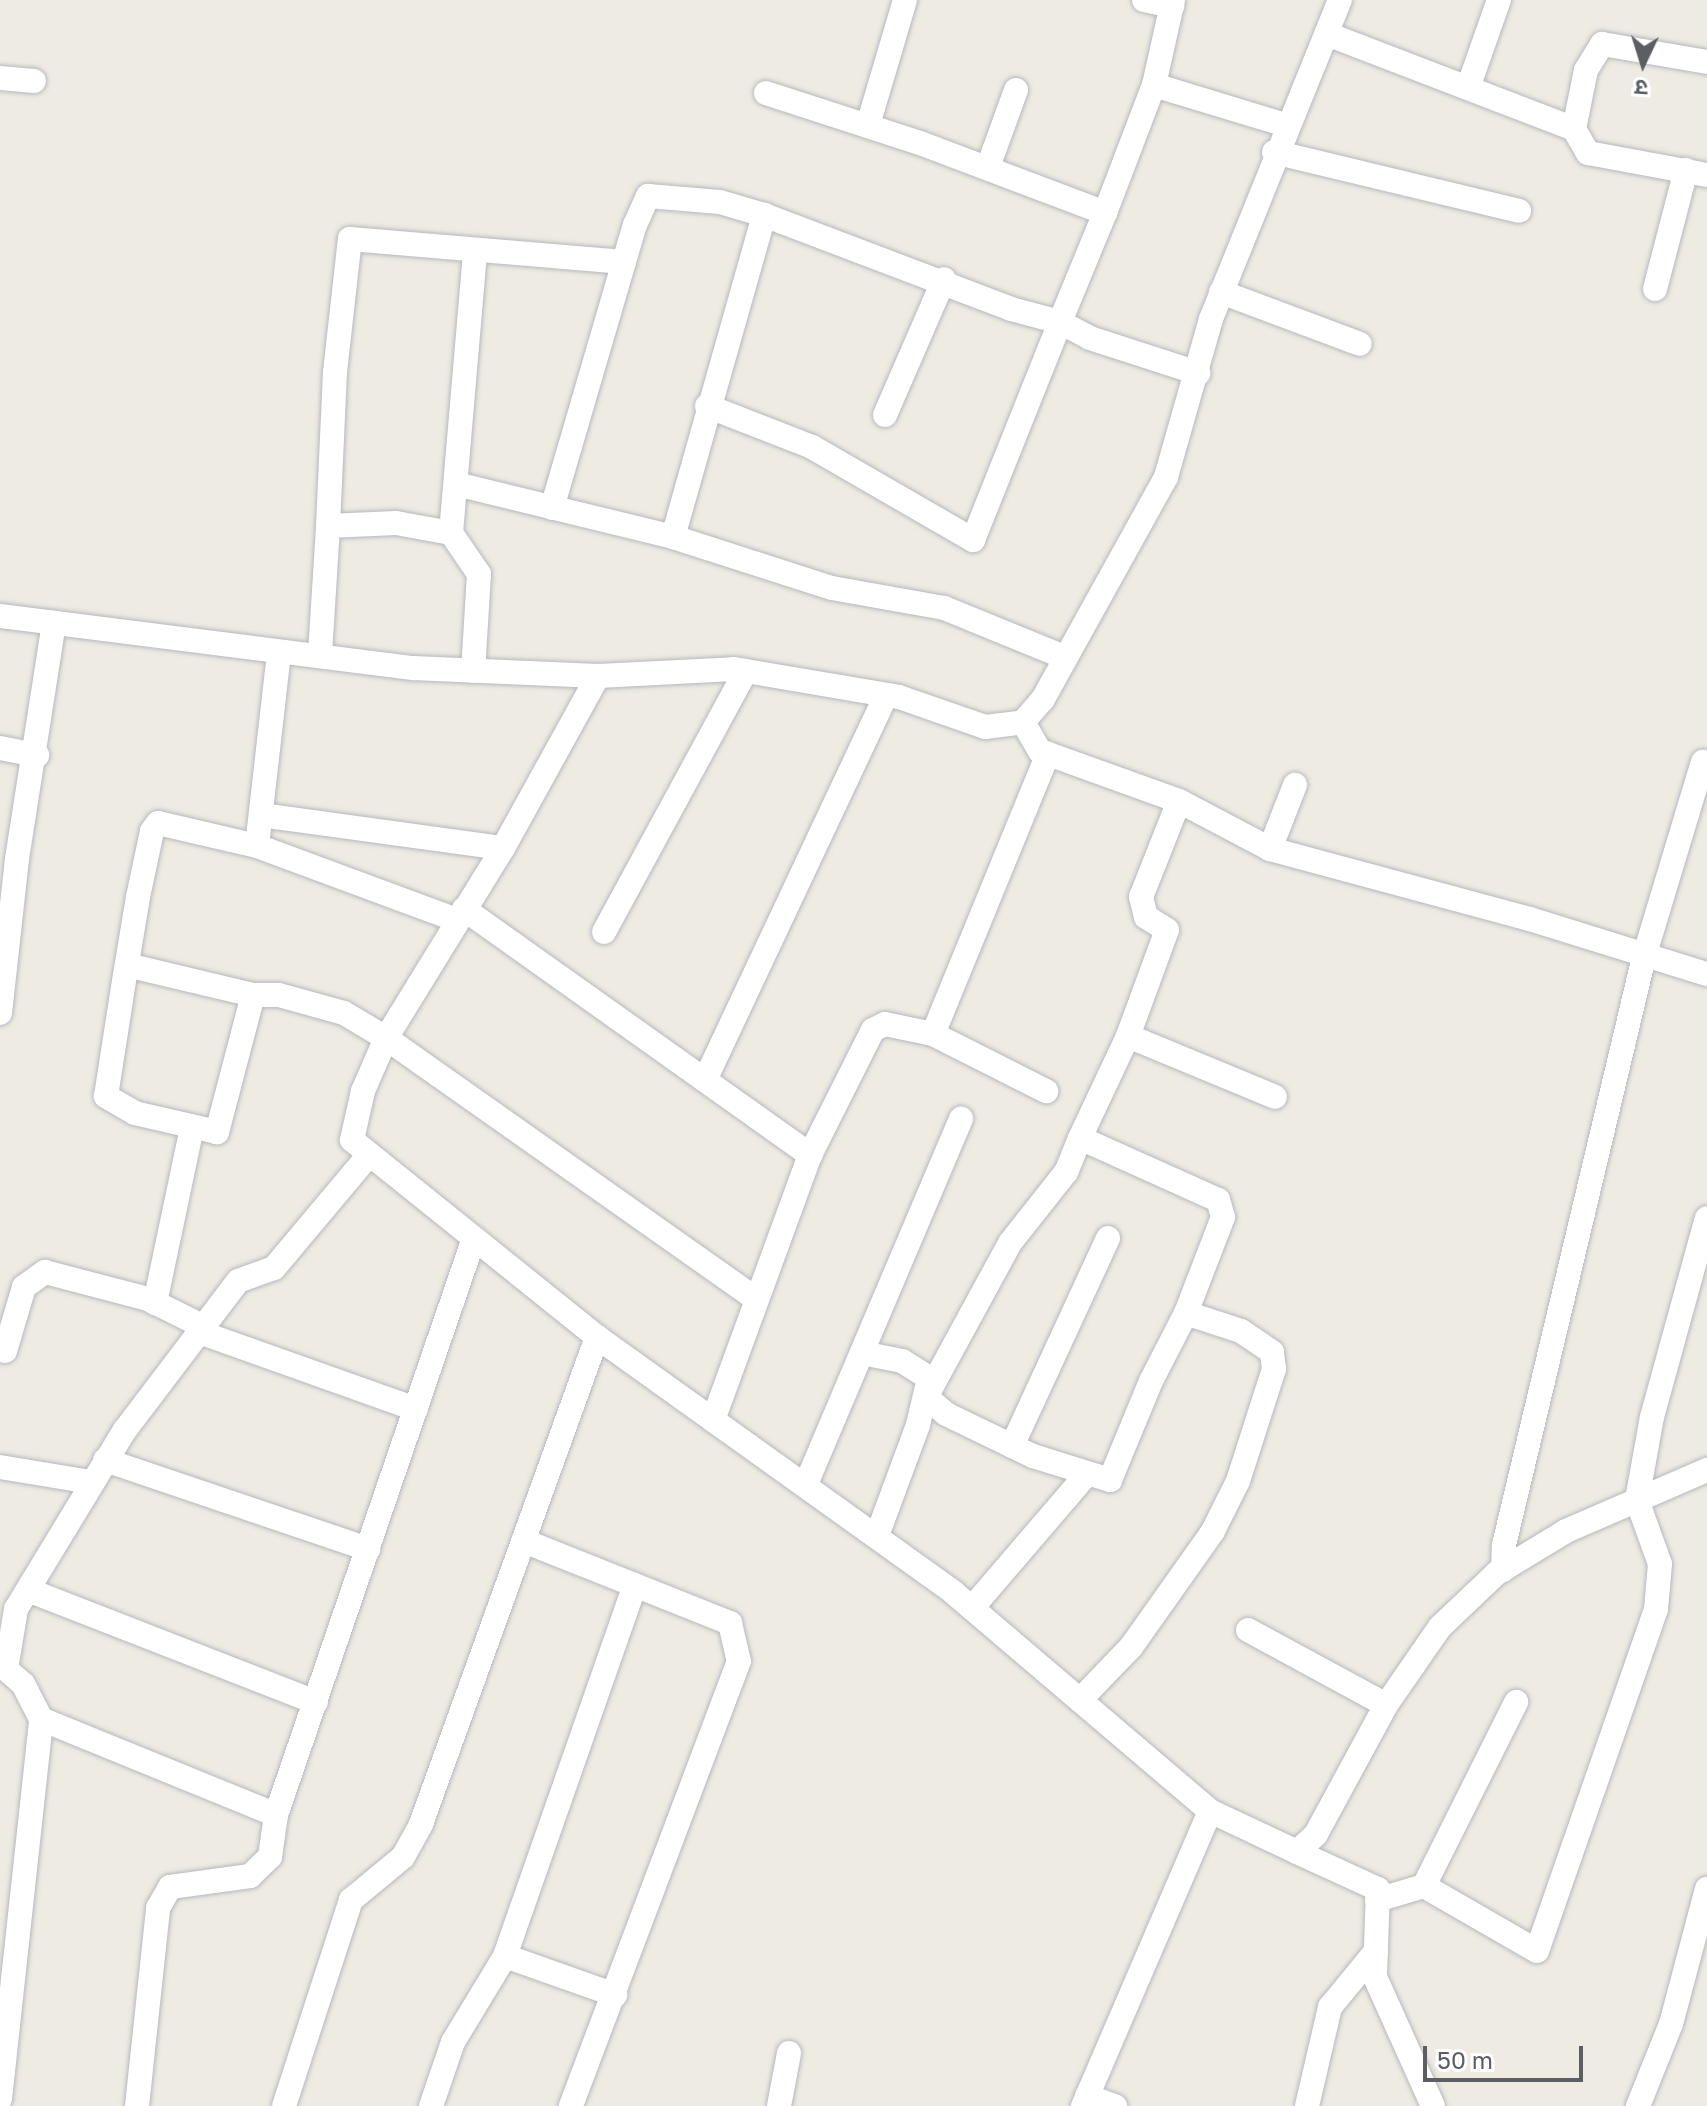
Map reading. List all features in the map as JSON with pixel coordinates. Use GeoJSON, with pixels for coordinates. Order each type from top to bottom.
{"type":"FeatureCollection","features":[{"type":"Feature","properties":{"kind":"street"},"geometry":{"type":"LineString","coordinates":[[868,125],[905,0]]}},
{"type":"Feature","properties":{"kind":"street"},"geometry":{"type":"LineString","coordinates":[[707,406],[812,447],[973,540],[1154,85],[1173,3],[1144,0]]}},
{"type":"Feature","properties":{"kind":"street"},"geometry":{"type":"LineString","coordinates":[[0,616],[279,654],[320,654],[413,668],[598,676],[746,671],[886,695],[985,727],[1023,722],[1043,699],[1064,657],[1146,520],[1166,477],[1221,292],[1274,152],[1340,0]]}},
{"type":"Feature","properties":{"kind":"street"},"geometry":{"type":"LineString","coordinates":[[1469,85],[1499,0]]}},
{"type":"Feature","properties":{"kind":"street"},"geometry":{"type":"LineString","coordinates":[[1327,34],[1469,85],[1574,129],[1588,153],[1696,172],[1655,289]]}},
{"type":"Feature","properties":{"kind":"street"},"geometry":{"type":"LineString","coordinates":[[1574,129],[1586,70],[1602,44],[1707,62]]}},
{"type":"Feature","properties":{"kind":"street"},"geometry":{"type":"LineString","coordinates":[[0,78],[34,81]]}},
{"type":"Feature","properties":{"kind":"street"},"geometry":{"type":"LineString","coordinates":[[1154,85],[1286,125]]}},
{"type":"Feature","properties":{"kind":"street"},"geometry":{"type":"LineString","coordinates":[[988,167],[1016,90]]}},
{"type":"Feature","properties":{"kind":"street"},"geometry":{"type":"LineString","coordinates":[[766,93],[988,167],[1105,213]]}},
{"type":"Feature","properties":{"kind":"street"},"geometry":{"type":"LineString","coordinates":[[1274,152],[1519,211]]}},
{"type":"Feature","properties":{"kind":"street"},"geometry":{"type":"LineString","coordinates":[[552,508],[624,262],[648,196],[720,202],[764,215],[944,279],[1011,309],[1060,322],[1090,338],[1198,373]]}},
{"type":"Feature","properties":{"kind":"street"},"geometry":{"type":"LineString","coordinates":[[673,537],[707,406],[764,215]]}},
{"type":"Feature","properties":{"kind":"street"},"geometry":{"type":"LineString","coordinates":[[320,654],[335,372],[350,239],[624,262]]}},
{"type":"Feature","properties":{"kind":"street"},"geometry":{"type":"LineString","coordinates":[[473,671],[479,574],[451,533],[475,251]]}},
{"type":"Feature","properties":{"kind":"street"},"geometry":{"type":"LineString","coordinates":[[885,415],[944,279]]}},
{"type":"Feature","properties":{"kind":"street"},"geometry":{"type":"LineString","coordinates":[[1221,292],[1360,344]]}},
{"type":"Feature","properties":{"kind":"street"},"geometry":{"type":"LineString","coordinates":[[456,484],[673,537],[832,588],[944,608],[1064,657]]}},
{"type":"Feature","properties":{"kind":"street"},"geometry":{"type":"LineString","coordinates":[[328,526],[396,523],[451,533]]}},
{"type":"Feature","properties":{"kind":"street"},"geometry":{"type":"LineString","coordinates":[[0,1013],[7,885],[37,755],[54,623]]}},
{"type":"Feature","properties":{"kind":"street"},"geometry":{"type":"LineString","coordinates":[[257,846],[279,654]]}},
{"type":"Feature","properties":{"kind":"street"},"geometry":{"type":"LineString","coordinates":[[604,932],[746,671]]}},
{"type":"Feature","properties":{"kind":"street"},"geometry":{"type":"LineString","coordinates":[[598,676],[503,848],[386,1038],[363,1091],[352,1140],[473,1241],[597,1337],[806,1484],[972,1608],[1210,1811],[1378,1889],[1375,1977],[1433,2106]]}},
{"type":"Feature","properties":{"kind":"street"},"geometry":{"type":"LineString","coordinates":[[705,1080],[886,695]]}},
{"type":"Feature","properties":{"kind":"street"},"geometry":{"type":"LineString","coordinates":[[1023,722],[1040,751],[1179,801],[1270,849],[1530,919],[1644,957],[1707,974]]}},
{"type":"Feature","properties":{"kind":"street"},"geometry":{"type":"LineString","coordinates":[[0,748],[37,755]]}},
{"type":"Feature","properties":{"kind":"street"},"geometry":{"type":"LineString","coordinates":[[933,1034],[1048,754]]}},
{"type":"Feature","properties":{"kind":"street"},"geometry":{"type":"LineString","coordinates":[[1503,1570],[1504,1545],[1644,957],[1706,755]]}},
{"type":"Feature","properties":{"kind":"street"},"geometry":{"type":"LineString","coordinates":[[1270,849],[1295,785]]}},
{"type":"Feature","properties":{"kind":"street"},"geometry":{"type":"LineString","coordinates":[[877,1536],[926,1397],[1010,1243],[1066,1172],[1128,1036],[1167,930],[1146,917],[1141,897],[1179,801]]}},
{"type":"Feature","properties":{"kind":"street"},"geometry":{"type":"LineString","coordinates":[[261,815],[503,848]]}},
{"type":"Feature","properties":{"kind":"street"},"geometry":{"type":"LineString","coordinates":[[253,995],[217,1132],[135,1113],[106,1096],[152,831],[158,823],[257,846],[461,914],[810,1155]]}},
{"type":"Feature","properties":{"kind":"street"},"geometry":{"type":"LineString","coordinates":[[127,965],[253,995],[279,995],[332,1009],[386,1038],[756,1299]]}},
{"type":"Feature","properties":{"kind":"street"},"geometry":{"type":"LineString","coordinates":[[713,1420],[810,1155],[873,1030],[885,1024],[910,1026],[933,1034],[1046,1091]]}},
{"type":"Feature","properties":{"kind":"street"},"geometry":{"type":"LineString","coordinates":[[1128,1036],[1275,1097]]}},
{"type":"Feature","properties":{"kind":"street"},"geometry":{"type":"LineString","coordinates":[[806,1484],[843,1387],[862,1353],[961,1119]]}},
{"type":"Feature","properties":{"kind":"street"},"geometry":{"type":"LineString","coordinates":[[155,1303],[192,1127]]}},
{"type":"Feature","properties":{"kind":"street"},"geometry":{"type":"LineString","coordinates":[[926,1397],[946,1414],[1012,1446],[1110,1480],[1151,1381],[1186,1313],[1223,1217],[1218,1200],[1080,1138]]}},
{"type":"Feature","properties":{"kind":"street"},"geometry":{"type":"LineString","coordinates":[[0,2099],[4,2028],[41,1719],[23,1684],[3,1668],[16,1609],[105,1460],[238,1281],[274,1268],[368,1156]]}},
{"type":"Feature","properties":{"kind":"street"},"geometry":{"type":"LineString","coordinates":[[1377,1900],[1424,1886],[1537,1951],[1656,1609],[1660,1564],[1637,1500],[1652,1417],[1707,1218]]}},
{"type":"Feature","properties":{"kind":"street"},"geometry":{"type":"LineString","coordinates":[[1012,1446],[1108,1238]]}},
{"type":"Feature","properties":{"kind":"street"},"geometry":{"type":"LineString","coordinates":[[137,2106],[158,1908],[170,1887],[250,1876],[263,1867],[270,1857],[276,1815],[473,1241]]}},
{"type":"Feature","properties":{"kind":"street"},"geometry":{"type":"LineString","coordinates":[[5,1351],[24,1287],[45,1272],[155,1303],[204,1330],[416,1409]]}},
{"type":"Feature","properties":{"kind":"street"},"geometry":{"type":"LineString","coordinates":[[1080,1700],[1131,1647],[1213,1531],[1238,1481],[1274,1369],[1272,1352],[1241,1331],[1186,1313]]}},
{"type":"Feature","properties":{"kind":"street"},"geometry":{"type":"LineString","coordinates":[[284,2106],[351,1900],[403,1857],[421,1824],[597,1337]]}},
{"type":"Feature","properties":{"kind":"street"},"geometry":{"type":"LineString","coordinates":[[862,1353],[902,1361],[929,1378],[926,1397]]}},
{"type":"Feature","properties":{"kind":"street"},"geometry":{"type":"LineString","coordinates":[[105,1460],[368,1549]]}},
{"type":"Feature","properties":{"kind":"street"},"geometry":{"type":"LineString","coordinates":[[0,1467],[91,1482]]}},
{"type":"Feature","properties":{"kind":"street"},"geometry":{"type":"LineString","coordinates":[[1297,1852],[1316,1834],[1386,1705],[1440,1627],[1503,1570],[1566,1531],[1707,1470]]}},
{"type":"Feature","properties":{"kind":"street"},"geometry":{"type":"LineString","coordinates":[[972,1608],[1087,1474]]}},
{"type":"Feature","properties":{"kind":"street"},"geometry":{"type":"LineString","coordinates":[[524,1541],[730,1623],[739,1661],[571,2106]]}},
{"type":"Feature","properties":{"kind":"street"},"geometry":{"type":"LineString","coordinates":[[431,2106],[453,2042],[505,1956],[635,1585]]}},
{"type":"Feature","properties":{"kind":"street"},"geometry":{"type":"LineString","coordinates":[[28,1590],[316,1702]]}},
{"type":"Feature","properties":{"kind":"street"},"geometry":{"type":"LineString","coordinates":[[1248,1630],[1386,1705]]}},
{"type":"Feature","properties":{"kind":"street"},"geometry":{"type":"LineString","coordinates":[[1424,1886],[1516,1702]]}},
{"type":"Feature","properties":{"kind":"street"},"geometry":{"type":"LineString","coordinates":[[41,1719],[276,1815]]}},
{"type":"Feature","properties":{"kind":"street"},"geometry":{"type":"LineString","coordinates":[[1115,2106],[1085,2101],[1210,1811]]}},
{"type":"Feature","properties":{"kind":"street"},"geometry":{"type":"LineString","coordinates":[[1638,2106],[1671,2024],[1707,1889]]}},
{"type":"Feature","properties":{"kind":"street"},"geometry":{"type":"LineString","coordinates":[[1307,2106],[1330,2007],[1376,1951]]}},
{"type":"Feature","properties":{"kind":"street"},"geometry":{"type":"LineString","coordinates":[[505,1956],[615,1995]]}},
{"type":"Feature","properties":{"kind":"street"},"geometry":{"type":"LineString","coordinates":[[779,2106],[789,2053]]}}]}
